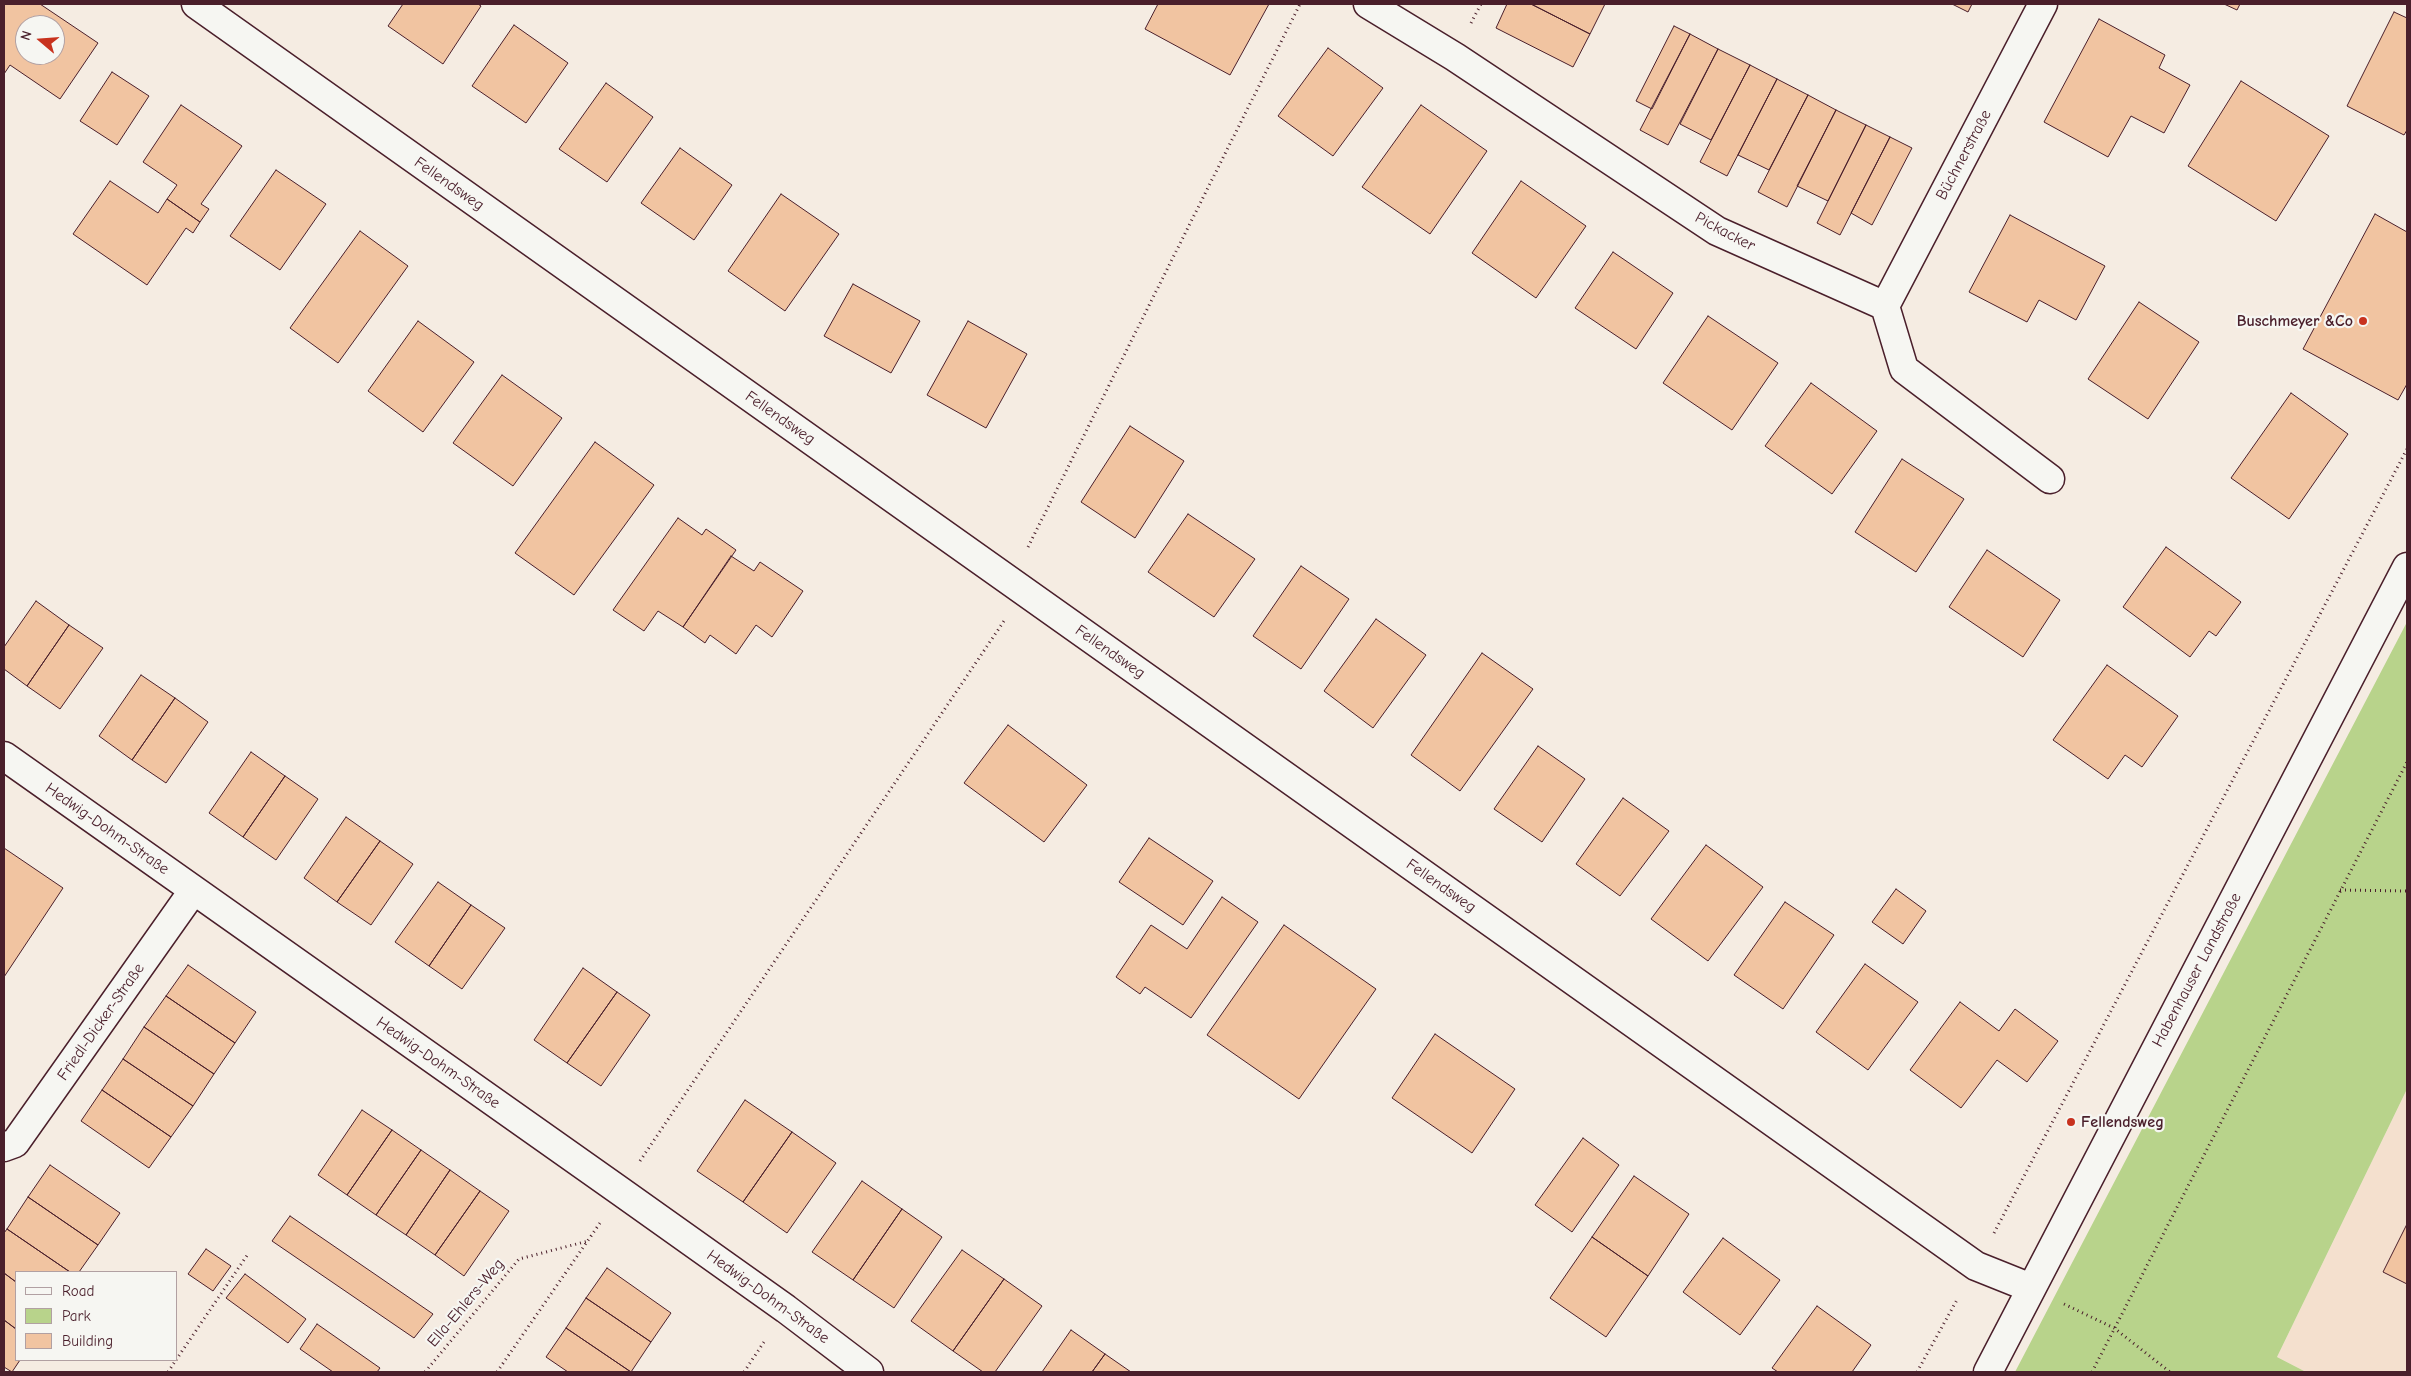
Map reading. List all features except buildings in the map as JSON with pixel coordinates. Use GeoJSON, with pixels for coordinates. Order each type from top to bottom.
{"type":"FeatureCollection","features":[{"type":"Feature","properties":{"kind":"street","name":"Fellendsweg"},"geometry":{"type":"LineString","coordinates":[[196,4],[1976,1266],[2032,1288]]}},
{"type":"Feature","properties":{"kind":"street","name":"Pickacker"},"geometry":{"type":"LineString","coordinates":[[1368,4],[1455,57],[1717,231],[1885,306]]}},
{"type":"Feature","properties":{"kind":"street","name":"Büchnerstraße"},"geometry":{"type":"LineString","coordinates":[[1885,306],[2044,4]]}},
{"type":"Feature","properties":{"kind":"street"},"geometry":{"type":"LineString","coordinates":[[1885,306],[1904,369],[2050,479]]}},
{"type":"Feature","properties":{"kind":"street","name":"Habenhauser Landstraße"},"geometry":{"type":"LineString","coordinates":[[1988,1372],[2407,567]]}},
{"type":"Feature","properties":{"kind":"street","name":"Hedwig-Dohm-Straße"},"geometry":{"type":"LineString","coordinates":[[4,756],[786,1309],[869,1372]]}},
{"type":"Feature","properties":{"kind":"street","name":"Friedl-Dicker-Straße"},"geometry":{"type":"LineString","coordinates":[[4,1147],[15,1143],[193,891]]}},
{"type":"Feature","properties":{"kind":"path"},"geometry":{"type":"LineString","coordinates":[[497,1372],[589,1241],[1018,586],[1300,4]]}},
{"type":"Feature","properties":{"kind":"path"},"geometry":{"type":"LineString","coordinates":[[1917,1372],[1976,1266],[2407,448]]}},
{"type":"Feature","properties":{"kind":"path"},"geometry":{"type":"LineString","coordinates":[[2092,1372],[2407,762]]}},
{"type":"Feature","properties":{"kind":"path"},"geometry":{"type":"LineString","coordinates":[[2340,890],[2407,890]]}},
{"type":"Feature","properties":{"kind":"path","name":"Ella-Ehlers-Weg"},"geometry":{"type":"LineString","coordinates":[[425,1372],[519,1259],[589,1241]]}},
{"type":"Feature","properties":{"kind":"path"},"geometry":{"type":"LineString","coordinates":[[178,1357],[248,1254]]}},
{"type":"Feature","properties":{"kind":"path"},"geometry":{"type":"LineString","coordinates":[[2032,1288],[2114,1328],[2170,1372]]}},
{"type":"Feature","properties":{"kind":"path"},"geometry":{"type":"LineString","coordinates":[[168,1372],[175,1361]]}},
{"type":"Feature","properties":{"kind":"shaded area"},"geometry":{"type":"Polygon","coordinates":[[[2407,1089],[2407,1372],[2306,1372],[2277,1357],[2407,1089]]]}},
{"type":"Feature","properties":{"kind":"green space"},"geometry":{"type":"Polygon","coordinates":[[[2407,622],[2407,1089],[2277,1357],[2306,1372],[2015,1372],[2407,622]]]}},
{"type":"Feature","properties":{"kind":"place","name":"Buschmeyer &Co"},"geometry":{"type":"Point","coordinates":[2363,321]}},
{"type":"Feature","properties":{"kind":"place","name":"Fellendsweg"},"geometry":{"type":"Point","coordinates":[2071,1122]}}]}
